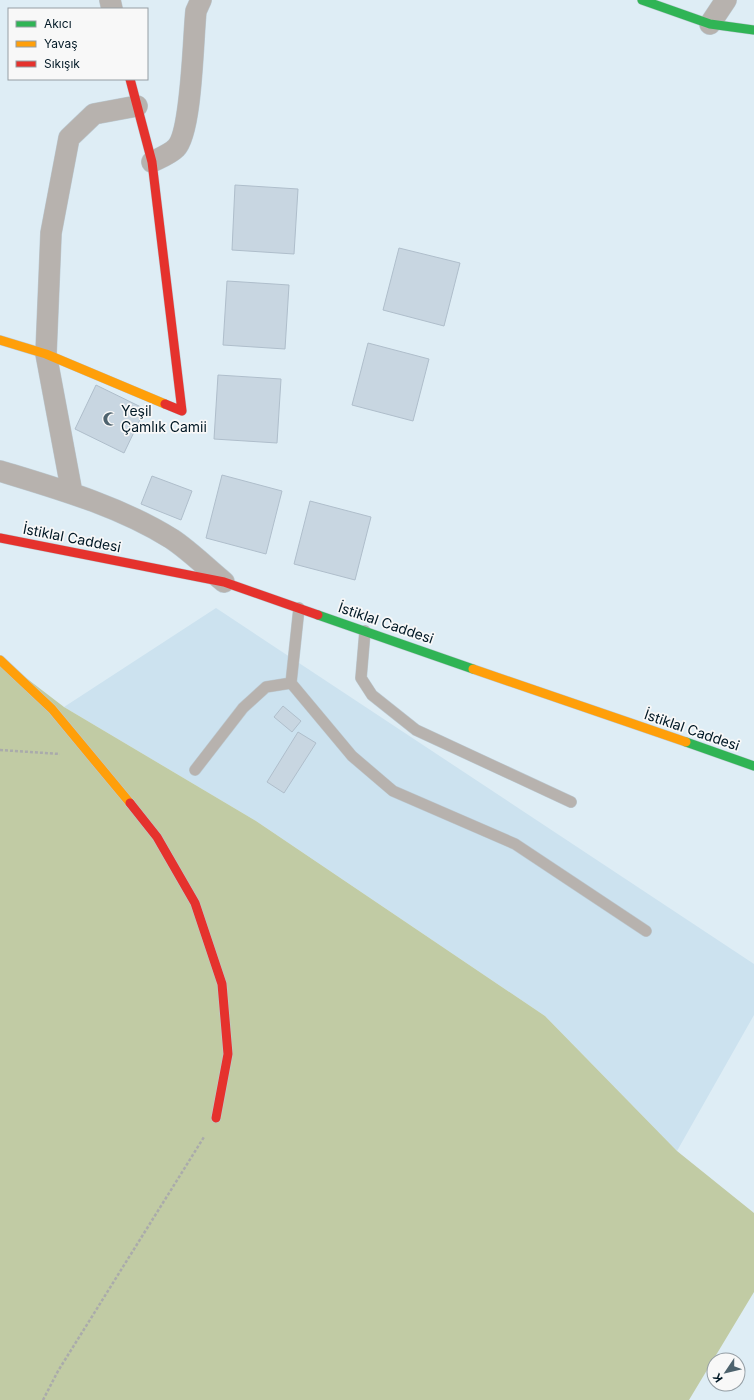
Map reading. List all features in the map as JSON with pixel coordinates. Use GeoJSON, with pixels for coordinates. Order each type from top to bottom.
{"type":"FeatureCollection","features":[{"type":"Feature","properties":{"kind":"street"},"geometry":{"type":"LineString","coordinates":[[152,162],[177,147],[183,131],[189,108],[196,11],[201,0]]}},
{"type":"Feature","properties":{"kind":"street"},"geometry":{"type":"LineString","coordinates":[[642,0],[710,24],[754,30]]}},
{"type":"Feature","properties":{"kind":"street"},"geometry":{"type":"LineString","coordinates":[[710,24],[726,0]]}},
{"type":"Feature","properties":{"kind":"street"},"geometry":{"type":"LineString","coordinates":[[0,340],[46,354],[182,411],[152,162],[130,80]]}},
{"type":"Feature","properties":{"kind":"street"},"geometry":{"type":"LineString","coordinates":[[72,493],[46,354],[51,233],[69,138],[94,114],[137,106]]}},
{"type":"Feature","properties":{"kind":"street"},"geometry":{"type":"LineString","coordinates":[[0,471],[72,493],[118,510],[173,540],[224,582]]}},
{"type":"Feature","properties":{"kind":"street","name":"İstiklal Caddesi"},"geometry":{"type":"LineString","coordinates":[[0,538],[224,582],[754,766]]}},
{"type":"Feature","properties":{"kind":"street"},"geometry":{"type":"LineString","coordinates":[[0,660],[52,709],[93,757],[157,837],[195,903],[222,984],[228,1054],[216,1118]]}},
{"type":"Feature","properties":{"kind":"lane"},"geometry":{"type":"LineString","coordinates":[[299,608],[290,683],[352,756],[392,791],[515,844],[646,931]]}},
{"type":"Feature","properties":{"kind":"lane"},"geometry":{"type":"LineString","coordinates":[[365,631],[361,678],[372,695],[416,730],[571,802]]}},
{"type":"Feature","properties":{"kind":"lane"},"geometry":{"type":"LineString","coordinates":[[195,770],[243,708],[266,686],[290,683]]}},
{"type":"Feature","properties":{"kind":"path"},"geometry":{"type":"LineString","coordinates":[[0,750],[93,757]]}},
{"type":"Feature","properties":{"kind":"path"},"geometry":{"type":"LineString","coordinates":[[43,1400],[62,1364],[216,1118]]}},
{"type":"Feature","properties":{"kind":"shaded area"},"geometry":{"type":"Polygon","coordinates":[[[216,608],[754,964],[754,1015],[677,1151],[545,1016],[256,821],[64,707],[216,608]]]}},
{"type":"Feature","properties":{"kind":"green space"},"geometry":{"type":"Polygon","coordinates":[[[0,658],[64,707],[256,821],[545,1016],[677,1151],[754,1213],[754,1292],[718,1352],[706,1352],[706,1372],[689,1400],[0,1400],[0,658]]]}},
{"type":"Feature","properties":{"kind":"building"},"geometry":{"type":"Polygon","coordinates":[[[235,185],[298,189],[294,254],[232,250],[235,185]]]}},
{"type":"Feature","properties":{"kind":"building"},"geometry":{"type":"Polygon","coordinates":[[[399,248],[460,263],[444,326],[383,310],[399,248]]]}},
{"type":"Feature","properties":{"kind":"building"},"geometry":{"type":"Polygon","coordinates":[[[227,281],[289,285],[285,349],[223,345],[227,281]]]}},
{"type":"Feature","properties":{"kind":"building"},"geometry":{"type":"Polygon","coordinates":[[[368,343],[429,359],[413,421],[352,405],[368,343]]]}},
{"type":"Feature","properties":{"kind":"building"},"geometry":{"type":"Polygon","coordinates":[[[218,375],[281,379],[277,443],[214,439],[218,375]]]}},
{"type":"Feature","properties":{"kind":"building","name":"Yeşil Çamlık Camii"},"geometry":{"type":"Polygon","coordinates":[[[96,385],[145,409],[124,453],[75,429],[96,385]]]}},
{"type":"Feature","properties":{"kind":"building"},"geometry":{"type":"Polygon","coordinates":[[[222,475],[282,491],[266,554],[206,538],[222,475]]]}},
{"type":"Feature","properties":{"kind":"building"},"geometry":{"type":"Polygon","coordinates":[[[152,476],[192,491],[181,520],[141,504],[152,476]]]}},
{"type":"Feature","properties":{"kind":"building"},"geometry":{"type":"Polygon","coordinates":[[[310,501],[371,517],[355,580],[294,564],[310,501]]]}},
{"type":"Feature","properties":{"kind":"building"},"geometry":{"type":"Polygon","coordinates":[[[283,706],[301,721],[292,732],[274,717],[283,706]]]}},
{"type":"Feature","properties":{"kind":"building"},"geometry":{"type":"Polygon","coordinates":[[[298,732],[316,743],[284,793],[267,782],[298,732]]]}},
{"type":"Feature","properties":{"kind":"traffic: fast"},"geometry":{"type":"LineString","coordinates":[[642,0],[710,24],[754,30]]}},
{"type":"Feature","properties":{"kind":"traffic: fast"},"geometry":{"type":"LineString","coordinates":[[318,615],[473,669]]}},
{"type":"Feature","properties":{"kind":"traffic: fast"},"geometry":{"type":"LineString","coordinates":[[686,742],[754,766]]}},
{"type":"Feature","properties":{"kind":"traffic: slow"},"geometry":{"type":"LineString","coordinates":[[0,340],[46,354],[165,404]]}},
{"type":"Feature","properties":{"kind":"traffic: slow"},"geometry":{"type":"LineString","coordinates":[[0,660],[52,709],[130,803]]}},
{"type":"Feature","properties":{"kind":"traffic: slow"},"geometry":{"type":"LineString","coordinates":[[473,669],[686,742]]}},
{"type":"Feature","properties":{"kind":"traffic: jam"},"geometry":{"type":"LineString","coordinates":[[130,80],[152,162],[182,411],[165,404]]}},
{"type":"Feature","properties":{"kind":"traffic: jam"},"geometry":{"type":"LineString","coordinates":[[0,538],[224,582],[318,615]]}},
{"type":"Feature","properties":{"kind":"traffic: jam"},"geometry":{"type":"LineString","coordinates":[[130,803],[157,837],[195,903],[222,984],[228,1054],[216,1118]]}},
{"type":"Feature","properties":{"kind":"place","name":"Yeşil Çamlık Camii"},"geometry":{"type":"Point","coordinates":[110,419]}}]}
